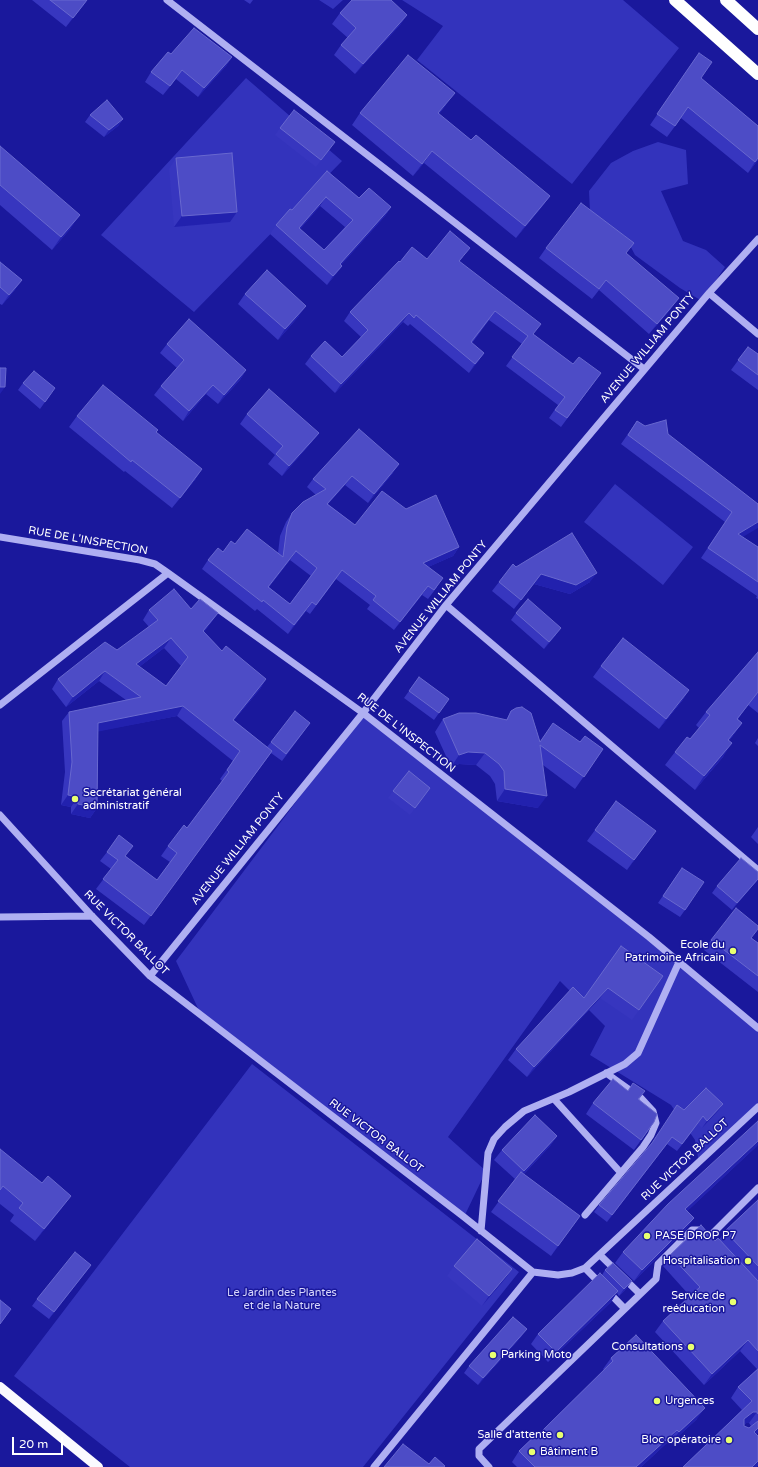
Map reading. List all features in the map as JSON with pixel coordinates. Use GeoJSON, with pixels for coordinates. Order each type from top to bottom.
{"type":"FeatureCollection","features":[{"type":"Feature","properties":{"kind":"highway"},"geometry":{"type":"LineString","coordinates":[[675,0],[758,74]]}},
{"type":"Feature","properties":{"kind":"highway"},"geometry":{"type":"LineString","coordinates":[[726,0],[758,29]]}},
{"type":"Feature","properties":{"kind":"main road"},"geometry":{"type":"LineString","coordinates":[[1,1389],[98,1467]]}},
{"type":"Feature","properties":{"kind":"street"},"geometry":{"type":"LineString","coordinates":[[167,0],[644,369]]}},
{"type":"Feature","properties":{"kind":"street","name":"AVENUE WILLIAM PONTY"},"geometry":{"type":"LineString","coordinates":[[150,976],[446,605],[644,369],[709,293],[758,239]]}},
{"type":"Feature","properties":{"kind":"street"},"geometry":{"type":"LineString","coordinates":[[709,293],[758,334]]}},
{"type":"Feature","properties":{"kind":"street","name":"RUE DE L'INSPECTION"},"geometry":{"type":"LineString","coordinates":[[0,537],[140,560],[154,564],[168,572],[362,712],[679,962],[758,1028]]}},
{"type":"Feature","properties":{"kind":"street"},"geometry":{"type":"LineString","coordinates":[[0,705],[168,572]]}},
{"type":"Feature","properties":{"kind":"street"},"geometry":{"type":"LineString","coordinates":[[446,605],[758,870]]}},
{"type":"Feature","properties":{"kind":"street","name":"RUE VICTOR BALLOT"},"geometry":{"type":"LineString","coordinates":[[0,814],[92,916],[150,976],[532,1272],[558,1276],[572,1274],[586,1268],[758,1107]]}},
{"type":"Feature","properties":{"kind":"street"},"geometry":{"type":"LineString","coordinates":[[0,917],[92,916]]}},
{"type":"Feature","properties":{"kind":"street"},"geometry":{"type":"LineString","coordinates":[[481,1231],[488,1152],[494,1139],[505,1127],[524,1111],[554,1099],[625,1064],[638,1053],[679,962]]}},
{"type":"Feature","properties":{"kind":"street"},"geometry":{"type":"LineString","coordinates":[[585,1215],[651,1135],[656,1123],[653,1111],[641,1098],[606,1073]]}},
{"type":"Feature","properties":{"kind":"street"},"geometry":{"type":"LineString","coordinates":[[554,1099],[621,1173]]}},
{"type":"Feature","properties":{"kind":"street"},"geometry":{"type":"LineString","coordinates":[[489,1467],[479,1456],[479,1449],[624,1308],[656,1279],[658,1264],[692,1230],[699,1230],[709,1242],[758,1188]]}},
{"type":"Feature","properties":{"kind":"street"},"geometry":{"type":"LineString","coordinates":[[600,1255],[640,1294]]}},
{"type":"Feature","properties":{"kind":"street"},"geometry":{"type":"LineString","coordinates":[[586,1268],[624,1308]]}},
{"type":"Feature","properties":{"kind":"street"},"geometry":{"type":"LineString","coordinates":[[374,1467],[532,1272]]}},
{"type":"Feature","properties":{"kind":"green space"},"geometry":{"type":"Polygon","coordinates":[[[319,0],[343,0],[333,9],[319,0]]]}},
{"type":"Feature","properties":{"kind":"green space"},"geometry":{"type":"Polygon","coordinates":[[[402,0],[623,0],[679,48],[572,184],[417,60],[443,26],[402,0]]]}},
{"type":"Feature","properties":{"kind":"green space"},"geometry":{"type":"Polygon","coordinates":[[[246,78],[342,161],[194,312],[101,235],[246,78]]]}},
{"type":"Feature","properties":{"kind":"green space"},"geometry":{"type":"Polygon","coordinates":[[[658,142],[686,150],[688,184],[661,191],[683,241],[706,250],[725,267],[702,301],[680,288],[635,255],[625,236],[597,222],[590,212],[589,191],[611,163],[633,151],[658,142]]]}},
{"type":"Feature","properties":{"kind":"green space"},"geometry":{"type":"Polygon","coordinates":[[[615,484],[693,547],[663,585],[584,522],[615,484]]]}},
{"type":"Feature","properties":{"kind":"green space"},"geometry":{"type":"Polygon","coordinates":[[[363,713],[612,908],[758,1029],[758,1107],[699,1163],[695,1140],[671,1105],[590,1055],[605,1026],[560,981],[448,1137],[486,1171],[464,1217],[202,1017],[176,961],[363,713]]]}},
{"type":"Feature","properties":{"kind":"green space","name":"Le Jardin des Plantes et de la Nature"},"geometry":{"type":"Polygon","coordinates":[[[252,1064],[519,1272],[363,1467],[130,1467],[14,1376],[252,1064]]]}},
{"type":"Feature","properties":{"kind":"building"},"geometry":{"type":"Polygon","coordinates":[[[50,0],[87,0],[73,18],[50,0]]]}},
{"type":"Feature","properties":{"kind":"building"},"geometry":{"type":"Polygon","coordinates":[[[352,0],[391,0],[407,15],[363,64],[341,45],[356,28],[340,13],[352,0]]]}},
{"type":"Feature","properties":{"kind":"building"},"geometry":{"type":"Polygon","coordinates":[[[194,28],[232,57],[204,88],[182,70],[170,86],[151,72],[168,52],[171,54],[194,28]]]}},
{"type":"Feature","properties":{"kind":"building"},"geometry":{"type":"Polygon","coordinates":[[[699,53],[712,62],[701,78],[758,126],[758,158],[755,162],[688,107],[675,126],[657,114],[699,53]]]}},
{"type":"Feature","properties":{"kind":"building"},"geometry":{"type":"Polygon","coordinates":[[[408,55],[455,93],[438,113],[471,140],[476,135],[550,196],[525,226],[432,151],[422,164],[360,113],[408,55]]]}},
{"type":"Feature","properties":{"kind":"building"},"geometry":{"type":"Polygon","coordinates":[[[107,100],[123,119],[109,130],[90,115],[107,100]]]}},
{"type":"Feature","properties":{"kind":"building"},"geometry":{"type":"Polygon","coordinates":[[[294,110],[335,142],[321,160],[280,128],[294,110]]]}},
{"type":"Feature","properties":{"kind":"building"},"geometry":{"type":"Polygon","coordinates":[[[0,146],[80,215],[61,237],[0,185],[0,146]]]}},
{"type":"Feature","properties":{"kind":"building"},"geometry":{"type":"Polygon","coordinates":[[[232,153],[237,212],[182,216],[176,158],[232,153]]]}},
{"type":"Feature","properties":{"kind":"building"},"geometry":{"type":"Polygon","coordinates":[[[327,171],[359,198],[369,188],[391,207],[340,264],[342,266],[333,276],[276,225],[290,209],[292,210],[327,171]],[[326,197],[299,228],[324,250],[353,220],[326,197]]]}},
{"type":"Feature","properties":{"kind":"building"},"geometry":{"type":"Polygon","coordinates":[[[581,203],[634,243],[626,253],[679,298],[657,324],[606,280],[599,289],[546,248],[581,203]]]}},
{"type":"Feature","properties":{"kind":"building"},"geometry":{"type":"Polygon","coordinates":[[[450,231],[470,248],[459,261],[541,324],[533,334],[573,364],[579,357],[601,373],[567,418],[555,410],[565,397],[512,357],[528,336],[495,311],[471,342],[484,353],[475,364],[416,315],[414,318],[409,313],[341,384],[311,356],[325,341],[342,357],[368,330],[350,312],[399,261],[400,262],[412,247],[427,259],[450,231]]]}},
{"type":"Feature","properties":{"kind":"building"},"geometry":{"type":"Polygon","coordinates":[[[0,262],[22,280],[9,295],[0,287],[0,262]]]}},
{"type":"Feature","properties":{"kind":"building"},"geometry":{"type":"Polygon","coordinates":[[[267,270],[306,306],[285,329],[245,294],[267,270]]]}},
{"type":"Feature","properties":{"kind":"building"},"geometry":{"type":"Polygon","coordinates":[[[189,319],[246,370],[224,395],[213,385],[189,411],[161,386],[184,360],[167,344],[189,319]]]}},
{"type":"Feature","properties":{"kind":"building"},"geometry":{"type":"Polygon","coordinates":[[[748,347],[758,354],[758,375],[738,360],[748,347]]]}},
{"type":"Feature","properties":{"kind":"building"},"geometry":{"type":"Polygon","coordinates":[[[0,368],[6,368],[5,387],[0,387],[0,368]]]}},
{"type":"Feature","properties":{"kind":"building"},"geometry":{"type":"Polygon","coordinates":[[[34,371],[55,388],[45,402],[23,383],[34,371]]]}},
{"type":"Feature","properties":{"kind":"building"},"geometry":{"type":"Polygon","coordinates":[[[103,385],[158,430],[156,432],[202,469],[180,498],[132,460],[131,462],[77,416],[103,385]]]}},
{"type":"Feature","properties":{"kind":"building"},"geometry":{"type":"Polygon","coordinates":[[[269,389],[319,433],[289,466],[276,454],[283,446],[247,414],[269,389]]]}},
{"type":"Feature","properties":{"kind":"building"},"geometry":{"type":"Polygon","coordinates":[[[666,420],[668,434],[758,504],[758,522],[738,534],[758,547],[758,582],[708,548],[732,512],[628,435],[637,421],[645,426],[666,420]]]}},
{"type":"Feature","properties":{"kind":"building"},"geometry":{"type":"Polygon","coordinates":[[[359,429],[399,464],[374,494],[352,476],[327,504],[355,525],[382,491],[406,509],[436,495],[459,547],[423,563],[443,578],[434,590],[428,586],[400,622],[373,600],[376,596],[342,570],[316,605],[312,602],[294,625],[263,600],[262,602],[208,560],[218,548],[223,552],[231,541],[235,544],[247,529],[283,557],[287,527],[292,513],[303,502],[326,489],[313,479],[359,429]],[[296,551],[268,587],[290,604],[317,568],[296,551]]]}},
{"type":"Feature","properties":{"kind":"building"},"geometry":{"type":"Polygon","coordinates":[[[572,533],[597,573],[576,585],[541,574],[521,600],[499,582],[513,564],[516,567],[572,533]]]}},
{"type":"Feature","properties":{"kind":"building"},"geometry":{"type":"Polygon","coordinates":[[[174,589],[191,609],[200,599],[218,613],[203,631],[222,651],[226,646],[266,679],[233,720],[272,751],[151,916],[103,879],[118,860],[107,852],[119,835],[133,846],[125,856],[157,880],[177,853],[168,846],[184,825],[187,828],[229,772],[227,770],[240,751],[183,706],[98,723],[97,808],[78,804],[78,797],[68,795],[72,762],[69,712],[141,697],[105,671],[73,697],[58,679],[105,642],[117,650],[158,620],[149,610],[174,589]],[[171,638],[136,664],[166,686],[188,657],[171,638]]]}},
{"type":"Feature","properties":{"kind":"building"},"geometry":{"type":"Polygon","coordinates":[[[528,599],[561,628],[549,642],[516,613],[528,599]]]}},
{"type":"Feature","properties":{"kind":"building"},"geometry":{"type":"Polygon","coordinates":[[[623,638],[689,690],[666,719],[601,666],[623,638]]]}},
{"type":"Feature","properties":{"kind":"building"},"geometry":{"type":"Polygon","coordinates":[[[758,652],[758,692],[737,719],[742,723],[728,740],[732,743],[704,776],[675,752],[687,737],[690,739],[710,715],[706,712],[758,652]]]}},
{"type":"Feature","properties":{"kind":"building"},"geometry":{"type":"Polygon","coordinates":[[[419,677],[449,699],[439,713],[409,691],[419,677]]]}},
{"type":"Feature","properties":{"kind":"building"},"geometry":{"type":"Polygon","coordinates":[[[522,707],[531,713],[540,742],[553,723],[580,742],[585,736],[603,749],[584,777],[540,745],[547,796],[505,789],[504,771],[499,764],[485,753],[468,752],[459,755],[443,719],[459,713],[476,713],[507,720],[511,711],[522,707]]]}},
{"type":"Feature","properties":{"kind":"building"},"geometry":{"type":"Polygon","coordinates":[[[295,711],[310,723],[286,754],[271,742],[295,711]]]}},
{"type":"Feature","properties":{"kind":"building"},"geometry":{"type":"Polygon","coordinates":[[[409,771],[430,788],[415,808],[393,791],[409,771]]]}},
{"type":"Feature","properties":{"kind":"building"},"geometry":{"type":"Polygon","coordinates":[[[616,801],[656,831],[634,860],[595,830],[616,801]]]}},
{"type":"Feature","properties":{"kind":"building"},"geometry":{"type":"Polygon","coordinates":[[[741,858],[758,872],[758,879],[737,903],[717,886],[741,858]]]}},
{"type":"Feature","properties":{"kind":"building"},"geometry":{"type":"Polygon","coordinates":[[[682,868],[704,882],[685,910],[663,896],[682,868]]]}},
{"type":"Feature","properties":{"kind":"building"},"geometry":{"type":"Polygon","coordinates":[[[736,908],[758,926],[758,929],[751,938],[758,943],[758,976],[711,940],[736,908]]]}},
{"type":"Feature","properties":{"kind":"building"},"geometry":{"type":"Polygon","coordinates":[[[621,946],[663,976],[639,1010],[608,988],[534,1067],[516,1049],[573,987],[584,998],[621,946]]]}},
{"type":"Feature","properties":{"kind":"building"},"geometry":{"type":"Polygon","coordinates":[[[613,1079],[628,1091],[633,1083],[645,1091],[638,1099],[657,1114],[654,1122],[641,1140],[593,1103],[613,1079]]]}},
{"type":"Feature","properties":{"kind":"building"},"geometry":{"type":"Polygon","coordinates":[[[706,1088],[723,1104],[707,1121],[703,1116],[682,1144],[672,1137],[612,1215],[599,1205],[652,1143],[677,1105],[684,1110],[706,1088]]]}},
{"type":"Feature","properties":{"kind":"building"},"geometry":{"type":"Polygon","coordinates":[[[535,1115],[557,1136],[524,1171],[502,1150],[535,1115]]]}},
{"type":"Feature","properties":{"kind":"building"},"geometry":{"type":"Polygon","coordinates":[[[758,1121],[758,1141],[685,1209],[694,1218],[642,1270],[623,1252],[668,1204],[758,1121]]]}},
{"type":"Feature","properties":{"kind":"building"},"geometry":{"type":"Polygon","coordinates":[[[0,1149],[42,1183],[48,1176],[71,1196],[44,1229],[19,1208],[23,1203],[3,1186],[0,1190],[0,1149]]]}},
{"type":"Feature","properties":{"kind":"building"},"geometry":{"type":"Polygon","coordinates":[[[521,1172],[580,1216],[558,1246],[498,1201],[521,1172]]]}},
{"type":"Feature","properties":{"kind":"building"},"geometry":{"type":"Polygon","coordinates":[[[758,1200],[758,1266],[725,1231],[758,1200]]]}},
{"type":"Feature","properties":{"kind":"building"},"geometry":{"type":"Polygon","coordinates":[[[701,1225],[715,1241],[718,1238],[758,1281],[758,1351],[748,1340],[712,1374],[663,1321],[700,1287],[670,1255],[701,1225]]]}},
{"type":"Feature","properties":{"kind":"building"},"geometry":{"type":"Polygon","coordinates":[[[477,1239],[512,1269],[489,1296],[454,1266],[477,1239]]]}},
{"type":"Feature","properties":{"kind":"building"},"geometry":{"type":"Polygon","coordinates":[[[75,1252],[91,1265],[54,1312],[37,1299],[75,1252]]]}},
{"type":"Feature","properties":{"kind":"building"},"geometry":{"type":"Polygon","coordinates":[[[613,1263],[632,1281],[624,1289],[605,1270],[613,1263]]]}},
{"type":"Feature","properties":{"kind":"building"},"geometry":{"type":"Polygon","coordinates":[[[600,1273],[618,1291],[556,1352],[538,1334],[600,1273]]]}},
{"type":"Feature","properties":{"kind":"building"},"geometry":{"type":"Polygon","coordinates":[[[0,1300],[11,1309],[0,1324],[0,1300]]]}},
{"type":"Feature","properties":{"kind":"building","name":"Parking Moto"},"geometry":{"type":"Polygon","coordinates":[[[513,1317],[527,1329],[483,1378],[469,1366],[513,1317]]]}},
{"type":"Feature","properties":{"kind":"building"},"geometry":{"type":"Polygon","coordinates":[[[636,1335],[705,1408],[679,1432],[677,1430],[636,1467],[535,1467],[519,1451],[540,1431],[541,1432],[613,1361],[611,1358],[636,1335]]]}},
{"type":"Feature","properties":{"kind":"building"},"geometry":{"type":"Polygon","coordinates":[[[758,1369],[758,1414],[757,1412],[753,1412],[744,1419],[744,1426],[749,1428],[758,1421],[758,1428],[754,1432],[758,1436],[758,1461],[752,1467],[683,1467],[752,1401],[738,1387],[758,1369]]]}},
{"type":"Feature","properties":{"kind":"building"},"geometry":{"type":"Polygon","coordinates":[[[403,1444],[429,1464],[435,1457],[445,1466],[384,1467],[403,1444]]]}},
{"type":"Feature","properties":{"kind":"place","name":"Secrétariat général administratif"},"geometry":{"type":"Point","coordinates":[75,799]}},
{"type":"Feature","properties":{"kind":"place","name":"Ecole du Patrimoine Africain"},"geometry":{"type":"Point","coordinates":[733,951]}},
{"type":"Feature","properties":{"kind":"place","name":"PASE DROP P7"},"geometry":{"type":"Point","coordinates":[647,1236]}},
{"type":"Feature","properties":{"kind":"place","name":"Hospitalisation"},"geometry":{"type":"Point","coordinates":[748,1261]}},
{"type":"Feature","properties":{"kind":"place","name":"Service de reéducation"},"geometry":{"type":"Point","coordinates":[733,1302]}},
{"type":"Feature","properties":{"kind":"place","name":"Consultations"},"geometry":{"type":"Point","coordinates":[691,1347]}},
{"type":"Feature","properties":{"kind":"place","name":"Parking Moto"},"geometry":{"type":"Point","coordinates":[493,1355]}},
{"type":"Feature","properties":{"kind":"place","name":"Urgences"},"geometry":{"type":"Point","coordinates":[657,1401]}},
{"type":"Feature","properties":{"kind":"place","name":"Salle d'attente"},"geometry":{"type":"Point","coordinates":[560,1435]}},
{"type":"Feature","properties":{"kind":"place","name":"Bloc opératoire"},"geometry":{"type":"Point","coordinates":[729,1440]}},
{"type":"Feature","properties":{"kind":"place","name":"Bâtiment B"},"geometry":{"type":"Point","coordinates":[532,1452]}}]}
